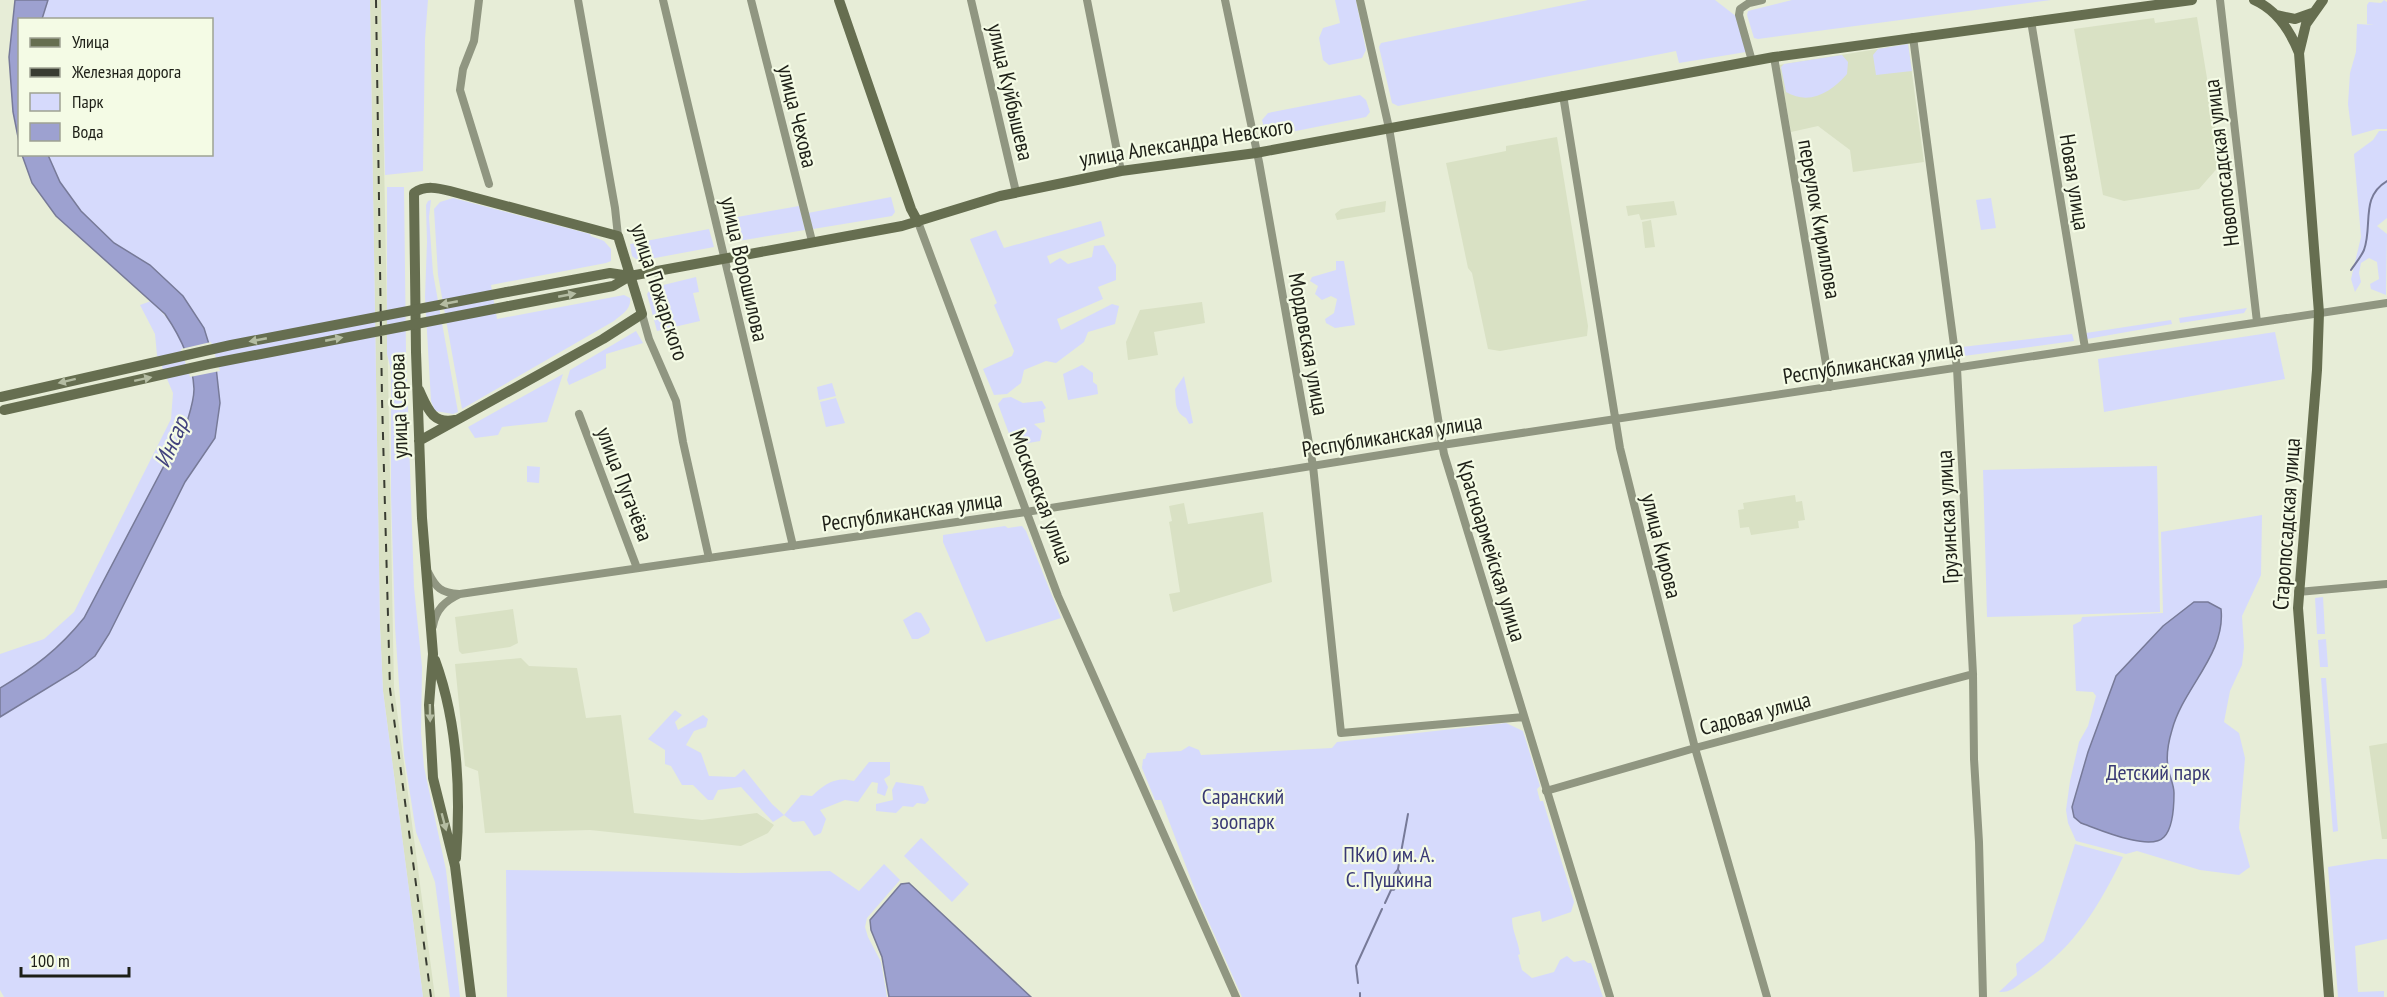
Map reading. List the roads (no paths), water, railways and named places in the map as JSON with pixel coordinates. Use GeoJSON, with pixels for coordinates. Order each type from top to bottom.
{"type":"FeatureCollection","features":[{"type":"Feature","properties":{"kind":"main road","name":"Московская улица"},"geometry":{"type":"LineString","coordinates":[[839,0],[907,198],[918,222]]}},
{"type":"Feature","properties":{"kind":"main road","name":"улица Александра Невского"},"geometry":{"type":"LineString","coordinates":[[630,276],[918,222],[1016,192],[1121,171],[1256,153],[1774,57],[2192,0]]}},
{"type":"Feature","properties":{"kind":"main road"},"geometry":{"type":"LineString","coordinates":[[2254,0],[2295,19],[2313,13]]}},
{"type":"Feature","properties":{"kind":"main road"},"geometry":{"type":"LineString","coordinates":[[2299,53],[2303,32],[2323,0]]}},
{"type":"Feature","properties":{"kind":"main road"},"geometry":{"type":"LineString","coordinates":[[2269,8],[2291,35],[2299,53]]}},
{"type":"Feature","properties":{"kind":"main road","name":"Старопосадская улица"},"geometry":{"type":"LineString","coordinates":[[2299,53],[2319,313],[2316,381],[2298,592],[2330,997]]}},
{"type":"Feature","properties":{"kind":"main road","name":"улица Серова"},"geometry":{"type":"LineString","coordinates":[[455,866],[459,785],[449,715],[433,654],[426,568],[417,387],[414,193],[420,189],[450,190],[618,236]]}},
{"type":"Feature","properties":{"kind":"main road","name":"улица Пожарского"},"geometry":{"type":"LineString","coordinates":[[618,236],[642,314]]}},
{"type":"Feature","properties":{"kind":"main road"},"geometry":{"type":"LineString","coordinates":[[0,397],[231,345],[610,273],[630,276]]}},
{"type":"Feature","properties":{"kind":"main road"},"geometry":{"type":"LineString","coordinates":[[2,410],[209,364],[613,286],[630,276]]}},
{"type":"Feature","properties":{"kind":"main road"},"geometry":{"type":"LineString","coordinates":[[419,441],[642,314]]}},
{"type":"Feature","properties":{"kind":"main road"},"geometry":{"type":"LineString","coordinates":[[417,387],[435,418],[449,422],[461,419]]}},
{"type":"Feature","properties":{"kind":"main road"},"geometry":{"type":"LineString","coordinates":[[420,465],[428,444],[441,430]]}},
{"type":"Feature","properties":{"kind":"main road","name":"улица Серова"},"geometry":{"type":"LineString","coordinates":[[433,654],[429,705],[433,778],[455,866],[471,997]]}},
{"type":"Feature","properties":{"kind":"main road"},"geometry":{"type":"LineString","coordinates":[[433,778],[439,791],[446,793],[454,791],[459,785]]}},
{"type":"Feature","properties":{"kind":"street"},"geometry":{"type":"LineString","coordinates":[[479,0],[474,41],[463,69],[460,90],[489,184]]}},
{"type":"Feature","properties":{"kind":"street","name":"улица Пожарского"},"geometry":{"type":"LineString","coordinates":[[578,0],[618,236]]}},
{"type":"Feature","properties":{"kind":"street","name":"улица Ворошилова"},"geometry":{"type":"LineString","coordinates":[[663,0],[793,546]]}},
{"type":"Feature","properties":{"kind":"street","name":"улица Чехова"},"geometry":{"type":"LineString","coordinates":[[751,0],[812,241]]}},
{"type":"Feature","properties":{"kind":"street","name":"улица Куйбышева"},"geometry":{"type":"LineString","coordinates":[[971,0],[1016,192]]}},
{"type":"Feature","properties":{"kind":"street"},"geometry":{"type":"LineString","coordinates":[[1087,0],[1121,171]]}},
{"type":"Feature","properties":{"kind":"street","name":"Мордовская улица"},"geometry":{"type":"LineString","coordinates":[[1225,0],[1256,153],[1313,466],[1341,733],[1524,717]]}},
{"type":"Feature","properties":{"kind":"street","name":"Красноармейская улица"},"geometry":{"type":"LineString","coordinates":[[1360,0],[1389,128],[1442,445],[1610,997]]}},
{"type":"Feature","properties":{"kind":"street"},"geometry":{"type":"LineString","coordinates":[[1752,61],[1739,15],[1740,9],[1749,3],[1762,0]]}},
{"type":"Feature","properties":{"kind":"street","name":"Новопосадская улица"},"geometry":{"type":"LineString","coordinates":[[2220,0],[2257,322]]}},
{"type":"Feature","properties":{"kind":"street","name":"Новая улица"},"geometry":{"type":"LineString","coordinates":[[2031,21],[2085,348]]}},
{"type":"Feature","properties":{"kind":"street","name":"Грузинская улица"},"geometry":{"type":"LineString","coordinates":[[1913,37],[1957,368],[1973,674],[1983,997]]}},
{"type":"Feature","properties":{"kind":"street","name":"переулок Кириллова"},"geometry":{"type":"LineString","coordinates":[[1774,57],[1830,387]]}},
{"type":"Feature","properties":{"kind":"street","name":"улица Кирова"},"geometry":{"type":"LineString","coordinates":[[1563,95],[1614,419],[1653,587],[1695,748],[1767,997]]}},
{"type":"Feature","properties":{"kind":"street","name":"Московская улица"},"geometry":{"type":"LineString","coordinates":[[918,222],[1068,619],[1236,997]]}},
{"type":"Feature","properties":{"kind":"street","name":"Республиканская улица"},"geometry":{"type":"LineString","coordinates":[[460,594],[1026,512],[1442,445],[2387,303]]}},
{"type":"Feature","properties":{"kind":"street","name":"улица Пожарского"},"geometry":{"type":"LineString","coordinates":[[642,314],[649,339],[676,401],[709,558]]}},
{"type":"Feature","properties":{"kind":"street","name":"улица Пугачёва"},"geometry":{"type":"LineString","coordinates":[[579,414],[637,568]]}},
{"type":"Feature","properties":{"kind":"street"},"geometry":{"type":"LineString","coordinates":[[426,568],[434,586],[440,591],[460,594]]}},
{"type":"Feature","properties":{"kind":"street"},"geometry":{"type":"LineString","coordinates":[[2298,592],[2387,584]]}},
{"type":"Feature","properties":{"kind":"street"},"geometry":{"type":"LineString","coordinates":[[431,639],[435,618],[441,607],[447,600],[460,594]]}},
{"type":"Feature","properties":{"kind":"street","name":"Садовая улица"},"geometry":{"type":"LineString","coordinates":[[1546,791],[1695,748],[1973,674]]}},
{"type":"Feature","properties":{"kind":"water"},"geometry":{"type":"Polygon","coordinates":[[[15,0],[48,0],[42,18],[18,18],[18,137],[13,112],[9,57],[15,0]]]}},
{"type":"Feature","properties":{"kind":"water"},"geometry":{"type":"Polygon","coordinates":[[[22,156],[48,156],[60,182],[81,211],[114,243],[150,265],[183,296],[204,328],[216,367],[220,403],[215,438],[185,482],[109,634],[95,656],[77,670],[0,717],[0,688],[45,657],[84,618],[187,422],[194,389],[185,350],[165,314],[56,216],[32,183],[22,156]]]}},
{"type":"Feature","properties":{"kind":"water"},"geometry":{"type":"Polygon","coordinates":[[[2194,602],[2208,602],[2221,609],[2221,625],[2211,656],[2177,715],[2171,734],[2167,763],[2174,798],[2167,833],[2157,841],[2136,841],[2081,823],[2074,817],[2072,807],[2088,752],[2116,676],[2163,626],[2194,602]]]}},
{"type":"Feature","properties":{"kind":"water"},"geometry":{"type":"Polygon","coordinates":[[[1398,869],[1402,876],[1394,890],[1391,890],[1389,880],[1398,869]]]}},
{"type":"Feature","properties":{"kind":"water"},"geometry":{"type":"Polygon","coordinates":[[[909,883],[1031,997],[889,997],[882,957],[871,930],[870,920],[901,884],[909,883]]]}},
{"type":"Feature","properties":{"kind":"waterway"},"geometry":{"type":"LineString","coordinates":[[2351,270],[2364,250],[2373,195],[2387,181]]}},
{"type":"Feature","properties":{"kind":"waterway"},"geometry":{"type":"LineString","coordinates":[[1398,869],[1408,814]]}},
{"type":"Feature","properties":{"kind":"waterway"},"geometry":{"type":"LineString","coordinates":[[1385,903],[1391,890]]}},
{"type":"Feature","properties":{"kind":"waterway"},"geometry":{"type":"LineString","coordinates":[[1358,983],[1356,966],[1382,909]]}},
{"type":"Feature","properties":{"kind":"railway"},"geometry":{"type":"LineString","coordinates":[[376,0],[382,399],[390,689],[431,997]]}},
{"type":"Feature","properties":{"kind":"water label","name":"Инсар"},"geometry":{"type":"Point","coordinates":[171,442]}},
{"type":"Feature","properties":{"kind":"park label","name":"Детский парк"},"geometry":{"type":"Point","coordinates":[2158,772]}},
{"type":"Feature","properties":{"kind":"park label","name":"Саранский зоопарк"},"geometry":{"type":"Point","coordinates":[1243,808]}},
{"type":"Feature","properties":{"kind":"park label","name":"ПКиО им. А. С. Пушкина"},"geometry":{"type":"Point","coordinates":[1389,866]}}]}
